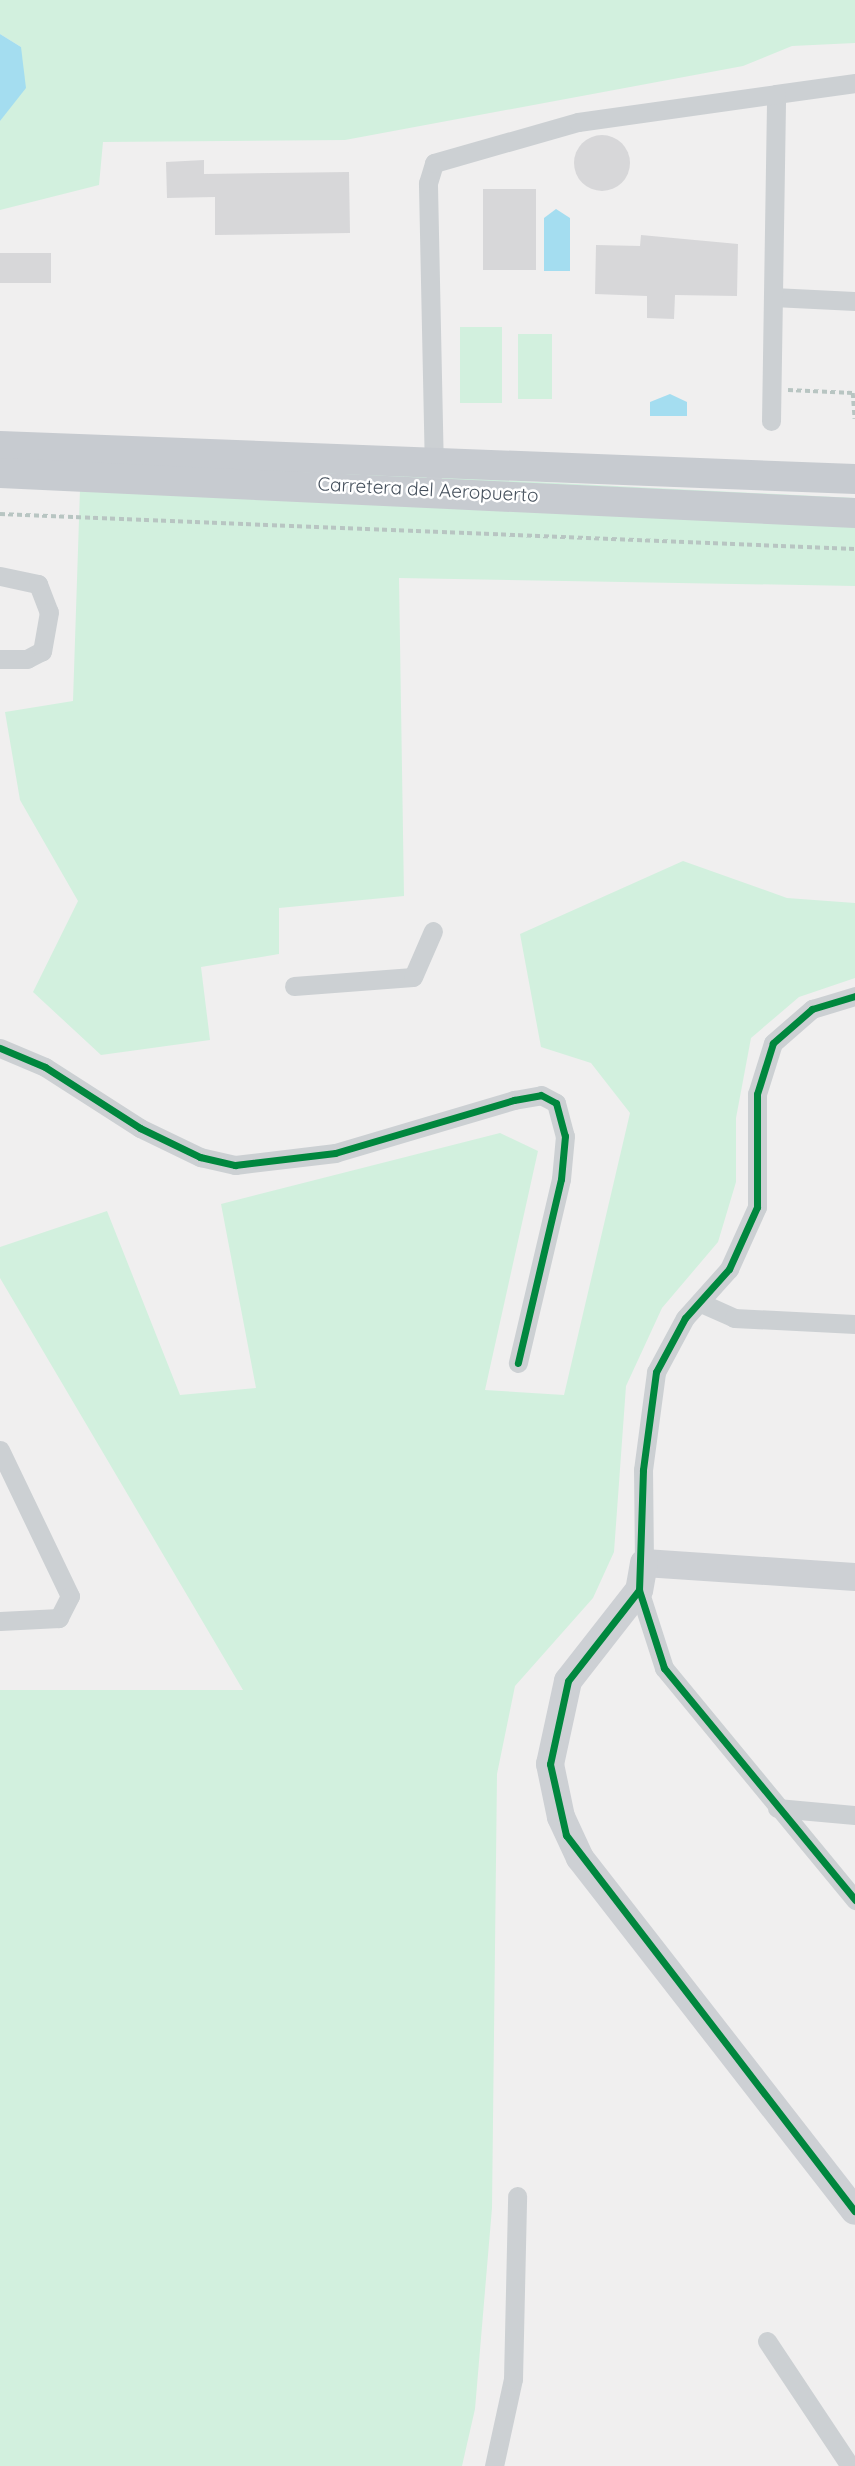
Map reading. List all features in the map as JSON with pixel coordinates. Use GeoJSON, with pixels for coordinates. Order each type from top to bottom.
{"type":"FeatureCollection","features":[{"type":"Feature","properties":{"kind":"main road","name":"Carretera del Aeropuerto"},"geometry":{"type":"LineString","coordinates":[[0,446],[434,460],[855,479]]}},
{"type":"Feature","properties":{"kind":"main road","name":"Carretera del Aeropuerto"},"geometry":{"type":"LineString","coordinates":[[0,473],[434,490],[855,513]]}},
{"type":"Feature","properties":{"kind":"main road"},"geometry":{"type":"LineString","coordinates":[[746,508],[748,475]]}},
{"type":"Feature","properties":{"kind":"street"},"geometry":{"type":"LineString","coordinates":[[434,490],[428,183],[434,163],[578,122],[855,83]]}},
{"type":"Feature","properties":{"kind":"street"},"geometry":{"type":"LineString","coordinates":[[771,421],[776,94]]}},
{"type":"Feature","properties":{"kind":"street"},"geometry":{"type":"LineString","coordinates":[[774,297],[855,301]]}},
{"type":"Feature","properties":{"kind":"street"},"geometry":{"type":"LineString","coordinates":[[0,576],[46,591],[49,635],[42,651],[27,659],[0,659]]}},
{"type":"Feature","properties":{"kind":"street"},"geometry":{"type":"LineString","coordinates":[[294,986],[413,976],[433,931]]}},
{"type":"Feature","properties":{"kind":"street"},"geometry":{"type":"LineString","coordinates":[[855,996],[812,1009],[774,1042],[757,1094],[757,1208],[729,1269],[672,1337],[654,1381],[643,1470],[641,1577],[664,1668],[855,1900]]}},
{"type":"Feature","properties":{"kind":"street"},"geometry":{"type":"LineString","coordinates":[[0,1048],[45,1067],[140,1128],[200,1157],[235,1165],[335,1153],[514,1100],[541,1095],[556,1103],[565,1136],[561,1180],[518,1363]]}},
{"type":"Feature","properties":{"kind":"street"},"geometry":{"type":"LineString","coordinates":[[701,1303],[733,1318],[855,1324]]}},
{"type":"Feature","properties":{"kind":"street"},"geometry":{"type":"LineString","coordinates":[[0,1450],[70,1596],[59,1618],[0,1621]]}},
{"type":"Feature","properties":{"kind":"street"},"geometry":{"type":"LineString","coordinates":[[641,1577],[855,1577]]}},
{"type":"Feature","properties":{"kind":"street"},"geometry":{"type":"LineString","coordinates":[[641,1577],[568,1681],[550,1764],[566,1835],[855,2210]]}},
{"type":"Feature","properties":{"kind":"street"},"geometry":{"type":"LineString","coordinates":[[777,1808],[855,1815]]}},
{"type":"Feature","properties":{"kind":"street"},"geometry":{"type":"LineString","coordinates":[[494,2466],[513,2379],[517,2196]]}},
{"type":"Feature","properties":{"kind":"street"},"geometry":{"type":"LineString","coordinates":[[767,2341],[850,2466]]}},
{"type":"Feature","properties":{"kind":"path"},"geometry":{"type":"LineString","coordinates":[[772,390],[853,393],[853,419]]}},
{"type":"Feature","properties":{"kind":"path"},"geometry":{"type":"LineString","coordinates":[[0,514],[855,549]]}},
{"type":"Feature","properties":{"kind":"green space"},"geometry":{"type":"Polygon","coordinates":[[[0,0],[855,0],[855,43],[792,46],[743,66],[345,140],[103,142],[99,185],[0,210],[0,121],[21,47],[0,34],[0,0]]]}},
{"type":"Feature","properties":{"kind":"green space"},"geometry":{"type":"Polygon","coordinates":[[[460,327],[502,327],[502,403],[460,403],[460,327]]]}},
{"type":"Feature","properties":{"kind":"green space"},"geometry":{"type":"Polygon","coordinates":[[[518,334],[552,334],[552,399],[518,399],[518,334]]]}},
{"type":"Feature","properties":{"kind":"green space"},"geometry":{"type":"Polygon","coordinates":[[[81,459],[855,498],[855,586],[399,578],[404,896],[279,908],[279,954],[201,967],[210,1040],[101,1055],[33,992],[78,901],[20,800],[5,712],[73,701],[81,459]]]}},
{"type":"Feature","properties":{"kind":"green space"},"geometry":{"type":"Polygon","coordinates":[[[683,861],[787,898],[855,903],[855,978],[799,997],[751,1038],[736,1118],[736,1182],[718,1242],[662,1308],[626,1386],[614,1552],[593,1598],[515,1686],[497,1774],[492,2208],[475,2409],[462,2466],[0,2466],[0,1690],[243,1690],[0,1278],[0,1247],[107,1211],[180,1395],[256,1388],[221,1204],[500,1133],[538,1151],[485,1390],[564,1395],[630,1113],[591,1063],[541,1047],[520,934],[683,861]]]}},
{"type":"Feature","properties":{"kind":"water"},"geometry":{"type":"Polygon","coordinates":[[[0,34],[21,47],[26,88],[0,121],[0,34]]]}},
{"type":"Feature","properties":{"kind":"water"},"geometry":{"type":"Polygon","coordinates":[[[556,209],[570,218],[570,271],[544,271],[544,218],[556,209]]]}},
{"type":"Feature","properties":{"kind":"water"},"geometry":{"type":"Polygon","coordinates":[[[670,394],[687,402],[687,416],[650,416],[650,402],[670,394]]]}},
{"type":"Feature","properties":{"kind":"building"},"geometry":{"type":"Polygon","coordinates":[[[602,135],[613,137],[622,143],[628,152],[628,174],[622,183],[613,189],[602,191],[591,189],[582,183],[576,174],[574,163],[576,152],[582,143],[591,137],[602,135]]]}},
{"type":"Feature","properties":{"kind":"building"},"geometry":{"type":"Polygon","coordinates":[[[204,160],[204,174],[349,172],[350,233],[215,235],[215,197],[167,198],[166,162],[204,160]]]}},
{"type":"Feature","properties":{"kind":"building"},"geometry":{"type":"Polygon","coordinates":[[[483,189],[536,189],[536,270],[483,270],[483,189]]]}},
{"type":"Feature","properties":{"kind":"building"},"geometry":{"type":"Polygon","coordinates":[[[641,235],[738,244],[737,296],[675,295],[674,319],[647,318],[647,296],[595,294],[596,245],[640,246],[641,235]]]}},
{"type":"Feature","properties":{"kind":"building"},"geometry":{"type":"Polygon","coordinates":[[[0,253],[51,253],[51,283],[0,283],[0,253]]]}},
{"type":"Feature","properties":{"kind":"cycle path"},"geometry":{"type":"LineString","coordinates":[[855,996],[812,1009],[773,1043],[757,1094],[757,1207],[729,1269],[685,1318],[656,1372],[643,1470],[639,1590],[664,1668],[855,1900]]}},
{"type":"Feature","properties":{"kind":"cycle path"},"geometry":{"type":"LineString","coordinates":[[0,1048],[45,1067],[140,1128],[200,1157],[235,1165],[335,1153],[514,1100],[541,1095],[556,1103],[565,1136],[561,1179],[518,1363]]}},
{"type":"Feature","properties":{"kind":"cycle path"},"geometry":{"type":"LineString","coordinates":[[639,1590],[568,1681],[550,1764],[566,1835],[855,2211]]}}]}
